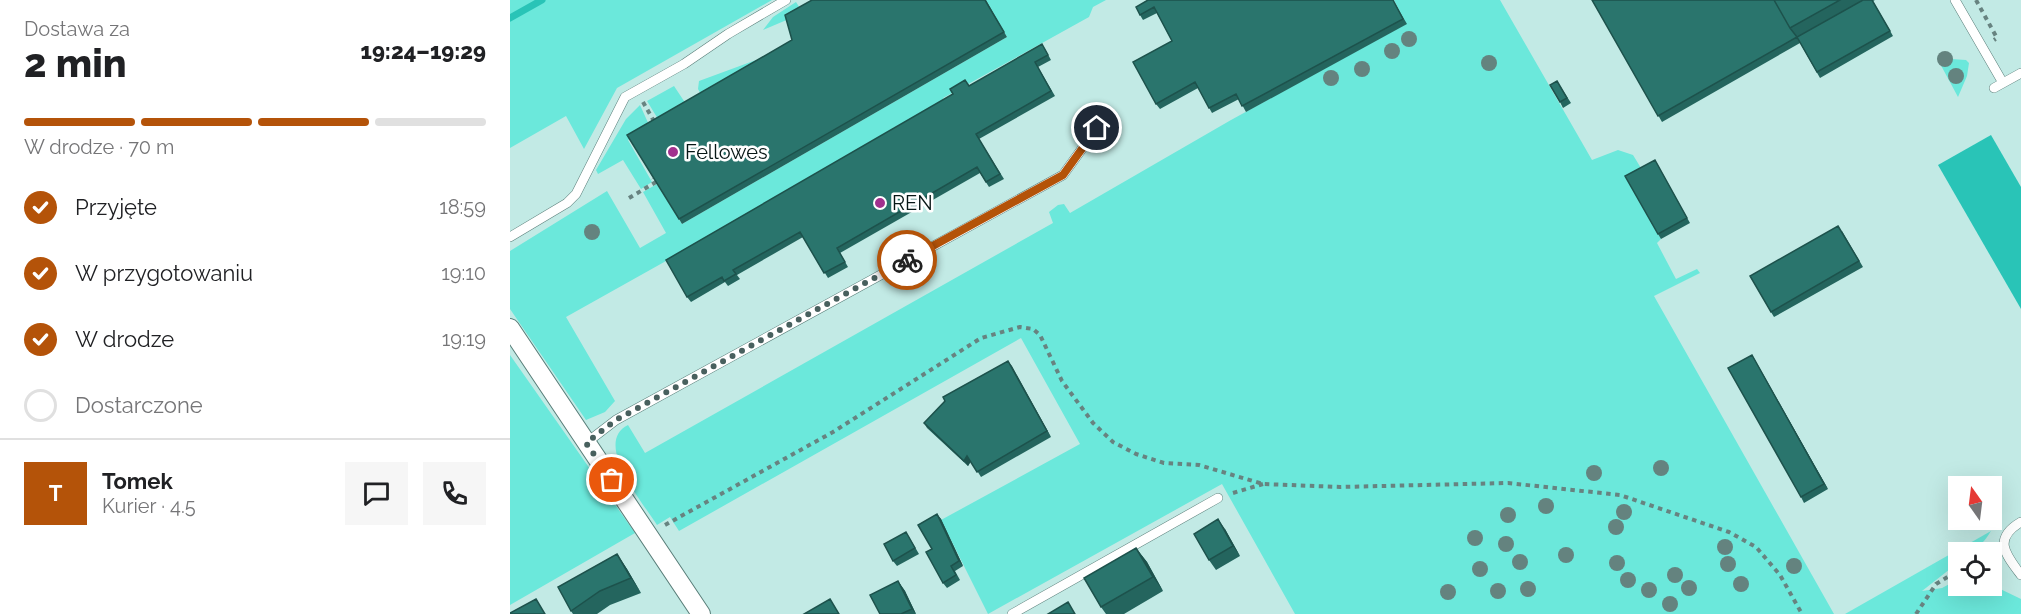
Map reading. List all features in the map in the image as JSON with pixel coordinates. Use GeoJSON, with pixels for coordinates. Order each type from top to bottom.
{"type":"FeatureCollection","features":[{"type":"Feature","properties":{"kind":"street"},"geometry":{"type":"LineString","coordinates":[[510,328],[701,614]]}},
{"type":"Feature","properties":{"kind":"lane"},"geometry":{"type":"LineString","coordinates":[[510,237],[576,194],[625,97],[684,64],[728,34],[786,0]]}},
{"type":"Feature","properties":{"kind":"lane"},"geometry":{"type":"LineString","coordinates":[[1955,0],[2003,83]]}},
{"type":"Feature","properties":{"kind":"lane"},"geometry":{"type":"LineString","coordinates":[[1994,88],[2021,73]]}},
{"type":"Feature","properties":{"kind":"lane"},"geometry":{"type":"LineString","coordinates":[[586,443],[616,420],[1063,175],[1097,128]]}},
{"type":"Feature","properties":{"kind":"lane"},"geometry":{"type":"LineString","coordinates":[[1012,614],[1218,498]]}},
{"type":"Feature","properties":{"kind":"lane"},"geometry":{"type":"LineString","coordinates":[[2021,522],[2010,528],[2004,542],[2004,552],[2021,575]]}},
{"type":"Feature","properties":{"kind":"path"},"geometry":{"type":"LineString","coordinates":[[636,91],[656,123]]}},
{"type":"Feature","properties":{"kind":"path"},"geometry":{"type":"LineString","coordinates":[[629,198],[656,182],[653,178]]}},
{"type":"Feature","properties":{"kind":"path"},"geometry":{"type":"LineString","coordinates":[[650,536],[667,524],[832,432],[981,338],[1020,327],[1033,329],[1040,335],[1062,381],[1093,423],[1113,442],[1136,454],[1164,463],[1198,465],[1263,484],[1340,487],[1508,483],[1620,495],[1729,532],[1756,547],[1780,575],[1802,614]]}},
{"type":"Feature","properties":{"kind":"path"},"geometry":{"type":"LineString","coordinates":[[1218,498],[1263,484]]}},
{"type":"Feature","properties":{"kind":"path"},"geometry":{"type":"LineString","coordinates":[[1916,614],[1936,584],[1948,577]]}},
{"type":"Feature","properties":{"kind":"shaded area"},"geometry":{"type":"Polygon","coordinates":[[[510,0],[772,0],[617,88],[584,149],[566,116],[510,148],[510,0]]]}},
{"type":"Feature","properties":{"kind":"shaded area"},"geometry":{"type":"Polygon","coordinates":[[[986,0],[1106,0],[1093,7],[1089,17],[943,98],[944,102],[918,114],[919,116],[902,126],[901,124],[893,128],[894,131],[876,142],[874,139],[866,144],[868,147],[841,158],[843,161],[825,171],[823,169],[815,173],[816,177],[566,317],[615,401],[605,412],[586,420],[510,309],[510,251],[607,191],[640,248],[666,233],[643,192],[657,184],[682,224],[1007,37],[986,0]]]}},
{"type":"Feature","properties":{"kind":"shaded area"},"geometry":{"type":"Polygon","coordinates":[[[1394,0],[1500,0],[1592,160],[1618,150],[1633,155],[1644,173],[1629,182],[1661,239],[1657,243],[1676,279],[1697,269],[1700,273],[1654,296],[1834,614],[1295,614],[1222,484],[988,614],[941,520],[1080,444],[1021,338],[679,531],[670,517],[657,525],[624,474],[618,459],[616,445],[618,434],[628,425],[645,453],[1053,223],[1049,212],[1058,205],[1064,204],[1070,213],[1231,120],[1406,24],[1394,0]]]}},
{"type":"Feature","properties":{"kind":"shaded area"},"geometry":{"type":"Polygon","coordinates":[[[796,2],[803,13],[763,30],[773,17],[796,2]]]}},
{"type":"Feature","properties":{"kind":"shaded area"},"geometry":{"type":"Polygon","coordinates":[[[1947,52],[1951,59],[1966,60],[1969,63],[1967,76],[1958,97],[1937,58],[1947,52]]]}},
{"type":"Feature","properties":{"kind":"shaded area"},"geometry":{"type":"Polygon","coordinates":[[[756,60],[759,66],[703,98],[698,89],[699,81],[756,60]]]}},
{"type":"Feature","properties":{"kind":"shaded area"},"geometry":{"type":"Polygon","coordinates":[[[674,86],[688,107],[658,119],[647,101],[674,86]]]}},
{"type":"Feature","properties":{"kind":"shaded area"},"geometry":{"type":"Polygon","coordinates":[[[640,105],[650,127],[628,140],[652,182],[641,189],[623,160],[598,174],[596,170],[626,119],[640,105]]]}},
{"type":"Feature","properties":{"kind":"shaded area"},"geometry":{"type":"Polygon","coordinates":[[[1991,135],[2021,187],[2021,309],[1938,165],[1991,135]]]}},
{"type":"Feature","properties":{"kind":"shaded area"},"geometry":{"type":"Polygon","coordinates":[[[510,355],[635,533],[510,605],[510,355]]]}},
{"type":"Feature","properties":{"kind":"shaded area"},"geometry":{"type":"Polygon","coordinates":[[[1991,531],[1983,542],[1972,542],[1991,531]]]}},
{"type":"Feature","properties":{"kind":"shaded area"},"geometry":{"type":"Polygon","coordinates":[[[1948,555],[1948,571],[1922,591],[1948,585],[1948,596],[2002,596],[2002,590],[2021,599],[2021,614],[1845,614],[1948,555]]]}},
{"type":"Feature","properties":{"kind":"building"},"geometry":{"type":"Polygon","coordinates":[[[812,0],[985,0],[1004,32],[679,219],[627,135],[792,40],[785,15],[812,0]]]}},
{"type":"Feature","properties":{"kind":"building"},"geometry":{"type":"Polygon","coordinates":[[[1148,0],[1393,0],[1403,19],[1242,106],[1236,94],[1209,108],[1195,82],[1156,104],[1133,62],[1172,41],[1154,7],[1140,15],[1136,7],[1148,0]]]}},
{"type":"Feature","properties":{"kind":"building"},"geometry":{"type":"Polygon","coordinates":[[[1592,0],[1774,0],[1797,37],[1658,116],[1592,0]]]}},
{"type":"Feature","properties":{"kind":"building"},"geometry":{"type":"Polygon","coordinates":[[[1774,0],[1840,0],[1790,28],[1774,0]]]}},
{"type":"Feature","properties":{"kind":"building"},"geometry":{"type":"Polygon","coordinates":[[[1863,0],[1872,0],[1890,31],[1817,72],[1797,37],[1863,0]]]}},
{"type":"Feature","properties":{"kind":"building"},"geometry":{"type":"Polygon","coordinates":[[[1042,44],[1048,55],[1035,62],[1051,91],[976,134],[1000,174],[986,182],[977,167],[837,248],[845,262],[824,273],[800,232],[733,270],[736,274],[724,281],[722,277],[687,297],[666,260],[953,94],[950,89],[965,80],[969,86],[1042,44]]]}},
{"type":"Feature","properties":{"kind":"building"},"geometry":{"type":"Polygon","coordinates":[[[1557,81],[1567,98],[1560,102],[1550,85],[1557,81]]]}},
{"type":"Feature","properties":{"kind":"building"},"geometry":{"type":"Polygon","coordinates":[[[1655,160],[1687,218],[1658,234],[1625,176],[1655,160]]]}},
{"type":"Feature","properties":{"kind":"building"},"geometry":{"type":"Polygon","coordinates":[[[1838,226],[1859,261],[1771,312],[1750,276],[1838,226]]]}},
{"type":"Feature","properties":{"kind":"building"},"geometry":{"type":"Polygon","coordinates":[[[1752,355],[1824,484],[1801,497],[1728,368],[1752,355]]]}},
{"type":"Feature","properties":{"kind":"building"},"geometry":{"type":"Polygon","coordinates":[[[1008,361],[1047,431],[977,472],[967,456],[964,461],[924,423],[945,401],[943,397],[1008,361]]]}},
{"type":"Feature","properties":{"kind":"building"},"geometry":{"type":"Polygon","coordinates":[[[937,514],[959,561],[951,566],[956,575],[943,583],[926,552],[932,549],[918,525],[937,514]]]}},
{"type":"Feature","properties":{"kind":"building"},"geometry":{"type":"Polygon","coordinates":[[[1218,519],[1233,546],[1209,560],[1194,534],[1218,519]]]}},
{"type":"Feature","properties":{"kind":"building"},"geometry":{"type":"Polygon","coordinates":[[[906,532],[915,548],[893,561],[884,544],[906,532]]]}},
{"type":"Feature","properties":{"kind":"building"},"geometry":{"type":"Polygon","coordinates":[[[1136,548],[1153,577],[1101,607],[1084,578],[1136,548]]]}},
{"type":"Feature","properties":{"kind":"building"},"geometry":{"type":"Polygon","coordinates":[[[617,554],[631,578],[600,591],[571,611],[558,587],[617,554]]]}},
{"type":"Feature","properties":{"kind":"building"},"geometry":{"type":"Polygon","coordinates":[[[898,581],[912,609],[901,614],[880,614],[870,595],[898,581]]]}},
{"type":"Feature","properties":{"kind":"building"},"geometry":{"type":"Polygon","coordinates":[[[536,599],[545,614],[510,614],[510,613],[536,599]]]}},
{"type":"Feature","properties":{"kind":"building"},"geometry":{"type":"Polygon","coordinates":[[[830,599],[839,614],[804,614],[830,599]]]}},
{"type":"Feature","properties":{"kind":"building"},"geometry":{"type":"Polygon","coordinates":[[[1068,602],[1075,614],[1048,614],[1068,602]]]}},
{"type":"Feature","properties":{"kind":"waterway"},"geometry":{"type":"LineString","coordinates":[[510,18],[542,0]]}},
{"type":"Feature","properties":{"kind":"way so far"},"geometry":{"type":"LineString","coordinates":[[612,480],[586,443],[616,420],[907,260]]}},
{"type":"Feature","properties":{"kind":"place","name":"Fellowes"},"geometry":{"type":"Point","coordinates":[673,152]}},
{"type":"Feature","properties":{"kind":"place","name":"REN"},"geometry":{"type":"Point","coordinates":[880,203]}},
{"type":"Feature","properties":{"kind":"route"},"geometry":{"type":"LineString","coordinates":[[907,260],[1063,175],[1097,128]]}}]}
